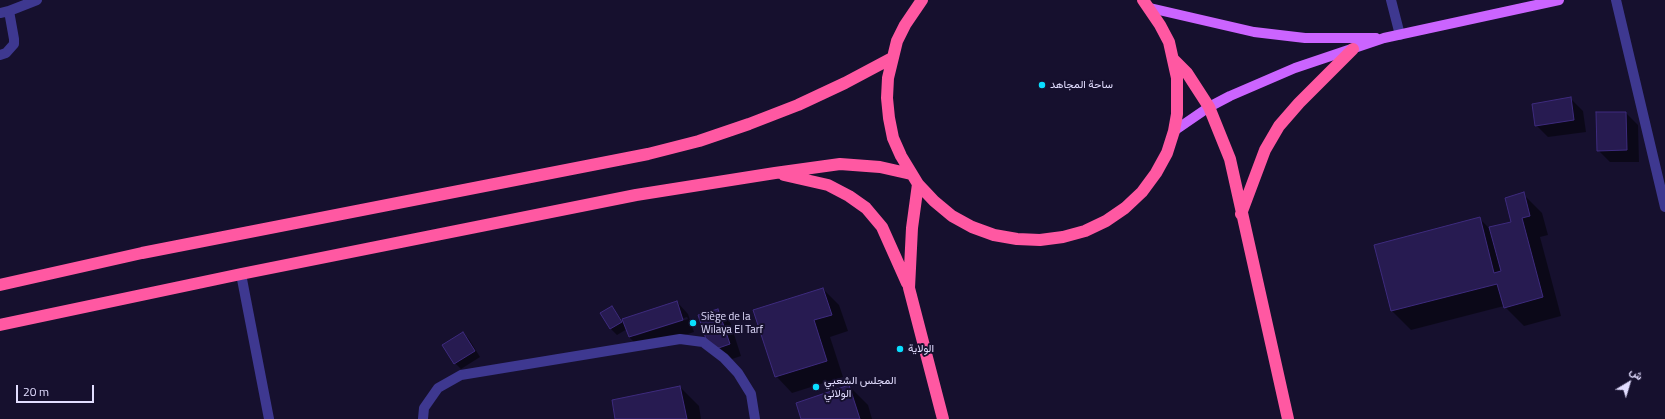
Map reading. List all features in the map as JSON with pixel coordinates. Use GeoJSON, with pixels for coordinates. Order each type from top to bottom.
{"type":"FeatureCollection","features":[{"type":"Feature","properties":{"kind":"highway"},"geometry":{"type":"LineString","coordinates":[[922,0],[905,25],[892,58],[887,91],[889,118],[900,156],[910,174],[918,184],[934,201],[952,216],[972,227],[994,235],[1017,239],[1040,240],[1063,237],[1085,231],[1106,221],[1125,208],[1142,192],[1156,173],[1167,153],[1174,131],[1177,114],[1178,96],[1174,60],[1168,42],[1146,4]]}},
{"type":"Feature","properties":{"kind":"highway"},"geometry":{"type":"LineString","coordinates":[[1241,214],[1265,150],[1279,126],[1299,102],[1353,49]]}},
{"type":"Feature","properties":{"kind":"highway"},"geometry":{"type":"LineString","coordinates":[[0,285],[142,253],[648,154],[699,141],[798,105],[845,83],[892,58]]}},
{"type":"Feature","properties":{"kind":"highway"},"geometry":{"type":"LineString","coordinates":[[1174,60],[1190,78],[1210,107],[1230,159],[1241,214],[1288,419]]}},
{"type":"Feature","properties":{"kind":"highway"},"geometry":{"type":"LineString","coordinates":[[0,325],[241,274],[636,195],[775,172],[840,164],[880,167],[910,174]]}},
{"type":"Feature","properties":{"kind":"highway"},"geometry":{"type":"LineString","coordinates":[[775,172],[828,185],[849,196],[866,208],[882,227],[909,288],[943,419]]}},
{"type":"Feature","properties":{"kind":"highway"},"geometry":{"type":"LineString","coordinates":[[909,288],[912,228],[918,184]]}},
{"type":"Feature","properties":{"kind":"main road"},"geometry":{"type":"LineString","coordinates":[[1174,131],[1210,107],[1252,85],[1384,38],[1559,0]]}},
{"type":"Feature","properties":{"kind":"main road"},"geometry":{"type":"LineString","coordinates":[[1146,4],[1232,28],[1268,34],[1305,38],[1384,38]]}},
{"type":"Feature","properties":{"kind":"street"},"geometry":{"type":"LineString","coordinates":[[0,55],[6,53],[14,44],[14,39],[4,12],[37,0]]}},
{"type":"Feature","properties":{"kind":"street"},"geometry":{"type":"LineString","coordinates":[[1391,0],[1400,35]]}},
{"type":"Feature","properties":{"kind":"street"},"geometry":{"type":"LineString","coordinates":[[1616,0],[1665,207]]}},
{"type":"Feature","properties":{"kind":"street"},"geometry":{"type":"LineString","coordinates":[[241,274],[268,419]]}},
{"type":"Feature","properties":{"kind":"street"},"geometry":{"type":"LineString","coordinates":[[423,419],[424,408],[438,388],[461,375],[680,339],[702,342],[724,358],[738,373],[751,394],[755,419]]}},
{"type":"Feature","properties":{"kind":"building"},"geometry":{"type":"Polygon","coordinates":[[[1571,97],[1574,120],[1535,126],[1532,104],[1571,97]]]}},
{"type":"Feature","properties":{"kind":"building"},"geometry":{"type":"Polygon","coordinates":[[[1596,112],[1626,112],[1627,150],[1597,151],[1596,112]]]}},
{"type":"Feature","properties":{"kind":"building"},"geometry":{"type":"Polygon","coordinates":[[[1524,192],[1530,216],[1522,218],[1543,297],[1504,308],[1497,284],[1391,311],[1374,245],[1480,217],[1494,273],[1501,271],[1489,227],[1511,222],[1505,198],[1524,192]]]}},
{"type":"Feature","properties":{"kind":"building"},"geometry":{"type":"Polygon","coordinates":[[[823,288],[832,315],[814,320],[827,361],[775,377],[753,310],[823,288]]]}},
{"type":"Feature","properties":{"kind":"building"},"geometry":{"type":"Polygon","coordinates":[[[677,301],[683,320],[629,337],[622,319],[677,301]]]}},
{"type":"Feature","properties":{"kind":"building"},"geometry":{"type":"Polygon","coordinates":[[[612,306],[622,322],[610,329],[600,313],[612,306]]]}},
{"type":"Feature","properties":{"kind":"building"},"geometry":{"type":"Polygon","coordinates":[[[718,309],[730,344],[710,351],[698,315],[718,309]]]}},
{"type":"Feature","properties":{"kind":"building"},"geometry":{"type":"Polygon","coordinates":[[[463,332],[475,351],[454,364],[442,345],[463,332]]]}},
{"type":"Feature","properties":{"kind":"building"},"geometry":{"type":"Polygon","coordinates":[[[849,385],[860,419],[801,419],[796,403],[849,385]]]}},
{"type":"Feature","properties":{"kind":"building"},"geometry":{"type":"Polygon","coordinates":[[[680,386],[687,419],[615,419],[612,400],[680,386]]]}},
{"type":"Feature","properties":{"kind":"place","name":"ساحة المجاهد"},"geometry":{"type":"Point","coordinates":[1042,85]}},
{"type":"Feature","properties":{"kind":"place","name":"Siège de la Wilaya El Tarf"},"geometry":{"type":"Point","coordinates":[693,323]}},
{"type":"Feature","properties":{"kind":"place","name":"الولاية"},"geometry":{"type":"Point","coordinates":[900,349]}},
{"type":"Feature","properties":{"kind":"place","name":"المجلس الشعبي الولائي"},"geometry":{"type":"Point","coordinates":[816,387]}}]}
